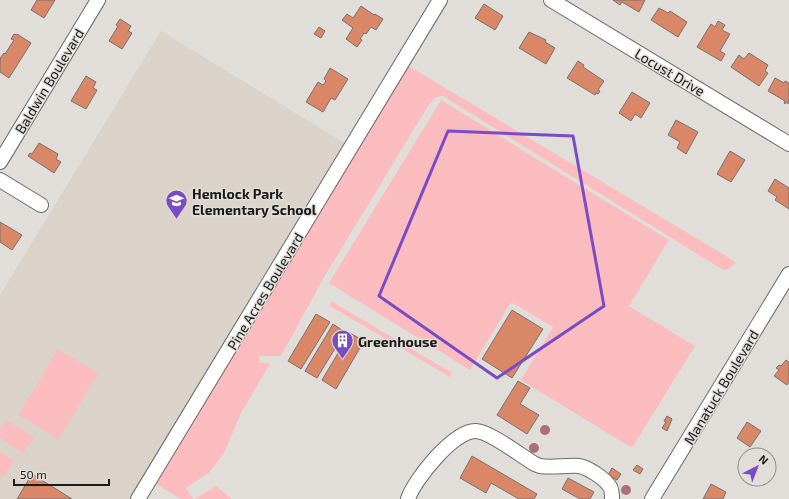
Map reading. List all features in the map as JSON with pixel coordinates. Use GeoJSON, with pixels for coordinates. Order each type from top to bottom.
{"type":"FeatureCollection","features":[{"type":"Feature","properties":{"kind":"street","name":"Baldwin Boulevard"},"geometry":{"type":"LineString","coordinates":[[0,162],[98,0]]}},
{"type":"Feature","properties":{"kind":"street","name":"Pine Acres Boulevard"},"geometry":{"type":"LineString","coordinates":[[138,499],[440,0]]}},
{"type":"Feature","properties":{"kind":"street","name":"Locust Drive"},"geometry":{"type":"LineString","coordinates":[[551,0],[789,144]]}},
{"type":"Feature","properties":{"kind":"street"},"geometry":{"type":"LineString","coordinates":[[0,180],[41,205]]}},
{"type":"Feature","properties":{"kind":"street","name":"Manatuck Boulevard"},"geometry":{"type":"LineString","coordinates":[[652,499],[789,274]]}},
{"type":"Feature","properties":{"kind":"street"},"geometry":{"type":"LineString","coordinates":[[408,499],[411,490],[433,461],[463,436],[475,431],[488,434],[540,466],[579,466],[585,468],[605,480],[610,485],[612,499]]}},
{"type":"Feature","properties":{"kind":"highlighted area"},"geometry":{"type":"Polygon","coordinates":[[[448,131],[573,136],[604,306],[497,378],[379,296],[448,131]]]}},
{"type":"Feature","properties":{"kind":"shaded area","name":"Hemlock Park Elementary School"},"geometry":{"type":"Polygon","coordinates":[[[161,31],[351,147],[138,499],[0,499],[0,295],[161,31]]]}},
{"type":"Feature","properties":{"kind":"shaded area"},"geometry":{"type":"Polygon","coordinates":[[[402,62],[736,262],[729,269],[723,270],[443,96],[436,97],[428,106],[323,279],[281,356],[260,356],[259,362],[270,364],[241,413],[224,453],[210,472],[186,488],[193,499],[181,499],[149,480],[402,62]]]}},
{"type":"Feature","properties":{"kind":"shaded area"},"geometry":{"type":"Polygon","coordinates":[[[441,100],[669,240],[629,306],[695,346],[632,448],[521,380],[553,327],[511,302],[470,370],[329,283],[441,100]]]}},
{"type":"Feature","properties":{"kind":"shaded area"},"geometry":{"type":"Polygon","coordinates":[[[331,301],[452,373],[450,377],[330,306],[331,301]]]}},
{"type":"Feature","properties":{"kind":"shaded area"},"geometry":{"type":"Polygon","coordinates":[[[58,349],[98,373],[59,439],[19,415],[58,349]]]}},
{"type":"Feature","properties":{"kind":"shaded area"},"geometry":{"type":"Polygon","coordinates":[[[6,420],[34,438],[23,453],[0,438],[0,430],[6,420]]]}},
{"type":"Feature","properties":{"kind":"shaded area"},"geometry":{"type":"Polygon","coordinates":[[[0,452],[14,461],[4,477],[0,475],[0,452]]]}},
{"type":"Feature","properties":{"kind":"shaded area"},"geometry":{"type":"Polygon","coordinates":[[[216,486],[232,499],[195,499],[216,486]]]}},
{"type":"Feature","properties":{"kind":"building"},"geometry":{"type":"Polygon","coordinates":[[[37,0],[55,0],[44,18],[31,10],[37,0]]]}},
{"type":"Feature","properties":{"kind":"building"},"geometry":{"type":"Polygon","coordinates":[[[613,0],[645,0],[639,12],[622,2],[620,5],[613,0]]]}},
{"type":"Feature","properties":{"kind":"building"},"geometry":{"type":"Polygon","coordinates":[[[484,4],[503,16],[495,30],[475,18],[484,4]]]}},
{"type":"Feature","properties":{"kind":"building"},"geometry":{"type":"Polygon","coordinates":[[[361,6],[383,19],[376,30],[371,27],[366,34],[364,33],[360,39],[362,40],[357,47],[346,39],[353,28],[342,20],[347,14],[353,18],[361,6]]]}},
{"type":"Feature","properties":{"kind":"building"},"geometry":{"type":"Polygon","coordinates":[[[659,8],[668,13],[670,11],[687,22],[678,37],[651,20],[659,8]]]}},
{"type":"Feature","properties":{"kind":"building"},"geometry":{"type":"Polygon","coordinates":[[[120,19],[131,26],[128,31],[132,33],[122,49],[109,41],[118,26],[116,25],[120,19]]]}},
{"type":"Feature","properties":{"kind":"building"},"geometry":{"type":"Polygon","coordinates":[[[718,21],[725,25],[722,30],[730,34],[720,51],[725,54],[721,61],[697,47],[711,24],[715,27],[718,21]]]}},
{"type":"Feature","properties":{"kind":"building"},"geometry":{"type":"Polygon","coordinates":[[[319,27],[325,31],[321,38],[314,34],[319,27]]]}},
{"type":"Feature","properties":{"kind":"building"},"geometry":{"type":"Polygon","coordinates":[[[529,32],[546,40],[545,42],[555,48],[546,64],[519,48],[529,32]]]}},
{"type":"Feature","properties":{"kind":"building"},"geometry":{"type":"Polygon","coordinates":[[[14,34],[17,34],[31,43],[9,78],[0,72],[0,58],[4,53],[5,54],[14,40],[11,39],[14,34]]]}},
{"type":"Feature","properties":{"kind":"building"},"geometry":{"type":"Polygon","coordinates":[[[749,53],[768,65],[765,71],[768,73],[759,86],[731,67],[739,55],[744,59],[749,53]]]}},
{"type":"Feature","properties":{"kind":"building"},"geometry":{"type":"Polygon","coordinates":[[[578,61],[584,65],[583,67],[604,81],[598,90],[600,91],[598,94],[596,93],[595,95],[567,78],[578,61]]]}},
{"type":"Feature","properties":{"kind":"building"},"geometry":{"type":"Polygon","coordinates":[[[330,68],[348,79],[335,100],[331,98],[323,112],[306,102],[318,82],[323,85],[326,81],[324,79],[330,68]]]}},
{"type":"Feature","properties":{"kind":"building"},"geometry":{"type":"Polygon","coordinates":[[[86,76],[96,82],[93,88],[97,90],[86,109],[71,101],[86,76]]]}},
{"type":"Feature","properties":{"kind":"building"},"geometry":{"type":"Polygon","coordinates":[[[775,78],[784,83],[785,81],[789,83],[789,104],[786,102],[785,104],[785,101],[768,91],[775,78]]]}},
{"type":"Feature","properties":{"kind":"building"},"geometry":{"type":"Polygon","coordinates":[[[632,92],[650,103],[641,118],[635,114],[631,121],[619,113],[632,92]]]}},
{"type":"Feature","properties":{"kind":"building"},"geometry":{"type":"Polygon","coordinates":[[[676,120],[698,132],[686,154],[677,148],[680,142],[668,135],[676,120]]]}},
{"type":"Feature","properties":{"kind":"building"},"geometry":{"type":"Polygon","coordinates":[[[39,143],[58,154],[56,159],[61,162],[54,173],[28,156],[30,153],[32,154],[39,143]]]}},
{"type":"Feature","properties":{"kind":"building"},"geometry":{"type":"Polygon","coordinates":[[[730,151],[745,160],[731,182],[717,174],[730,151]]]}},
{"type":"Feature","properties":{"kind":"building"},"geometry":{"type":"Polygon","coordinates":[[[775,179],[789,188],[789,209],[775,200],[777,197],[768,191],[775,179]]]}},
{"type":"Feature","properties":{"kind":"building"},"geometry":{"type":"Polygon","coordinates":[[[0,222],[22,235],[12,250],[0,242],[0,222]]]}},
{"type":"Feature","properties":{"kind":"building"},"geometry":{"type":"Polygon","coordinates":[[[512,310],[543,329],[512,378],[482,359],[512,310]]]}},
{"type":"Feature","properties":{"kind":"building","name":"Greenhouse"},"geometry":{"type":"Polygon","coordinates":[[[316,314],[330,322],[301,369],[288,361],[316,314]]]}},
{"type":"Feature","properties":{"kind":"building","name":"Greenhouse"},"geometry":{"type":"Polygon","coordinates":[[[333,324],[345,332],[317,378],[305,371],[333,324]]]}},
{"type":"Feature","properties":{"kind":"building","name":"Greenhouse"},"geometry":{"type":"Polygon","coordinates":[[[350,333],[364,341],[336,389],[322,380],[350,333]]]}},
{"type":"Feature","properties":{"kind":"building"},"geometry":{"type":"Polygon","coordinates":[[[786,360],[789,362],[789,382],[787,385],[774,376],[779,370],[776,368],[779,365],[781,366],[786,360]]]}},
{"type":"Feature","properties":{"kind":"building"},"geometry":{"type":"Polygon","coordinates":[[[518,381],[530,388],[520,404],[539,415],[527,434],[497,415],[518,381]]]}},
{"type":"Feature","properties":{"kind":"building"},"geometry":{"type":"Polygon","coordinates":[[[667,416],[672,419],[667,431],[662,428],[666,422],[664,421],[667,416]]]}},
{"type":"Feature","properties":{"kind":"building"},"geometry":{"type":"Polygon","coordinates":[[[747,422],[761,431],[750,447],[737,438],[747,422]]]}},
{"type":"Feature","properties":{"kind":"building"},"geometry":{"type":"Polygon","coordinates":[[[472,456],[537,494],[534,499],[519,499],[491,483],[486,493],[460,478],[472,456]]]}},
{"type":"Feature","properties":{"kind":"building"},"geometry":{"type":"Polygon","coordinates":[[[637,465],[643,469],[640,474],[633,470],[637,465]]]}},
{"type":"Feature","properties":{"kind":"building"},"geometry":{"type":"Polygon","coordinates":[[[612,468],[621,474],[617,480],[608,475],[612,468]]]}},
{"type":"Feature","properties":{"kind":"building"},"geometry":{"type":"Polygon","coordinates":[[[32,474],[72,499],[17,499],[32,474]]]}},
{"type":"Feature","properties":{"kind":"building"},"geometry":{"type":"Polygon","coordinates":[[[568,478],[594,492],[590,499],[580,499],[562,489],[568,478]]]}},
{"type":"Feature","properties":{"kind":"building"},"geometry":{"type":"Polygon","coordinates":[[[711,484],[726,492],[723,499],[703,499],[711,484]]]}},
{"type":"Feature","properties":{"kind":"place","name":"Hemlock Park Elementary School"},"geometry":{"type":"Point","coordinates":[176,220]}},
{"type":"Feature","properties":{"kind":"place","name":"Greenhouse"},"geometry":{"type":"Point","coordinates":[343,360]}}]}
